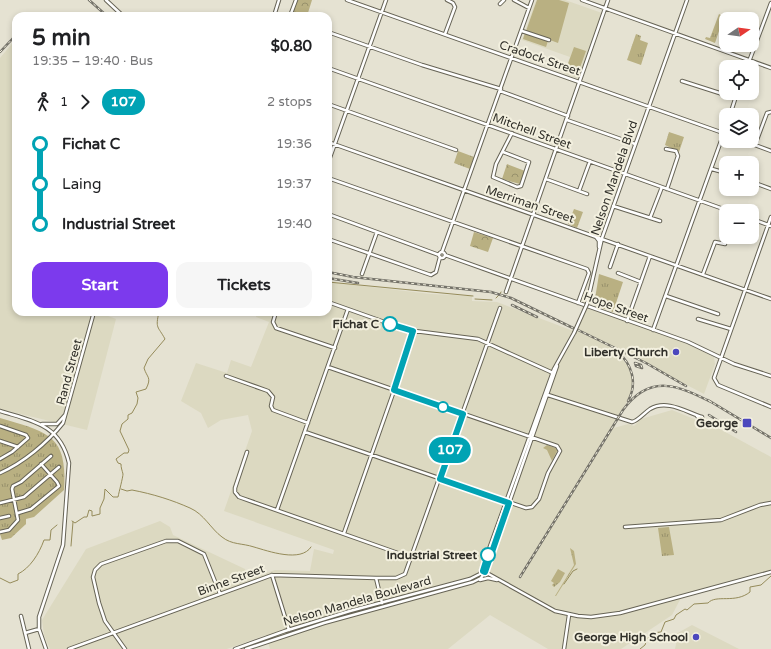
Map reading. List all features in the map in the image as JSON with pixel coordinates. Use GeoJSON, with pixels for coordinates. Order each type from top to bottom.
{"type":"FeatureCollection","features":[{"type":"Feature","properties":{"kind":"street"},"geometry":{"type":"LineString","coordinates":[[106,0],[119,12]]}},
{"type":"Feature","properties":{"kind":"street"},"geometry":{"type":"LineString","coordinates":[[275,12],[279,0]]}},
{"type":"Feature","properties":{"kind":"street"},"geometry":{"type":"LineString","coordinates":[[292,12],[296,0]]}},
{"type":"Feature","properties":{"kind":"street","name":"Cradock Street"},"geometry":{"type":"LineString","coordinates":[[347,0],[355,1],[382,12],[719,132]]}},
{"type":"Feature","properties":{"kind":"street"},"geometry":{"type":"LineString","coordinates":[[332,153],[386,0]]}},
{"type":"Feature","properties":{"kind":"street"},"geometry":{"type":"LineString","coordinates":[[445,34],[455,8],[453,3],[447,0]]}},
{"type":"Feature","properties":{"kind":"street"},"geometry":{"type":"LineString","coordinates":[[500,4],[504,0]]}},
{"type":"Feature","properties":{"kind":"street"},"geometry":{"type":"LineString","coordinates":[[514,0],[530,8]]}},
{"type":"Feature","properties":{"kind":"street"},"geometry":{"type":"LineString","coordinates":[[332,240],[427,274],[434,274],[454,223],[532,0]]}},
{"type":"Feature","properties":{"kind":"street"},"geometry":{"type":"LineString","coordinates":[[582,0],[750,60],[771,3]]}},
{"type":"Feature","properties":{"kind":"street"},"geometry":{"type":"LineString","coordinates":[[506,292],[608,0]]}},
{"type":"Feature","properties":{"kind":"street","name":"Nelson Mandela Blvd"},"geometry":{"type":"LineString","coordinates":[[484,570],[559,360],[587,304],[602,238],[674,34],[688,0]]}},
{"type":"Feature","properties":{"kind":"street"},"geometry":{"type":"LineString","coordinates":[[522,31],[549,40]]}},
{"type":"Feature","properties":{"kind":"street"},"geometry":{"type":"LineString","coordinates":[[332,33],[439,71],[501,90],[568,116]]}},
{"type":"Feature","properties":{"kind":"street"},"geometry":{"type":"LineString","coordinates":[[759,63],[771,68]]}},
{"type":"Feature","properties":{"kind":"street","name":"Mitchell Street"},"geometry":{"type":"LineString","coordinates":[[332,69],[719,208]]}},
{"type":"Feature","properties":{"kind":"street"},"geometry":{"type":"LineString","coordinates":[[682,81],[719,92]]}},
{"type":"Feature","properties":{"kind":"street"},"geometry":{"type":"LineString","coordinates":[[332,105],[456,150]]}},
{"type":"Feature","properties":{"kind":"street"},"geometry":{"type":"LineString","coordinates":[[759,134],[767,113],[771,112]]}},
{"type":"Feature","properties":{"kind":"street"},"geometry":{"type":"LineString","coordinates":[[567,120],[635,144]]}},
{"type":"Feature","properties":{"kind":"street"},"geometry":{"type":"LineString","coordinates":[[503,152],[529,162],[521,186],[517,187],[493,177],[496,164],[512,133]]}},
{"type":"Feature","properties":{"kind":"street","name":"Merriman Street"},"geometry":{"type":"LineString","coordinates":[[332,144],[771,299]]}},
{"type":"Feature","properties":{"kind":"street"},"geometry":{"type":"LineString","coordinates":[[759,146],[771,151]]}},
{"type":"Feature","properties":{"kind":"street"},"geometry":{"type":"LineString","coordinates":[[653,330],[720,148]]}},
{"type":"Feature","properties":{"kind":"street"},"geometry":{"type":"LineString","coordinates":[[666,149],[676,151],[678,156],[667,189]]}},
{"type":"Feature","properties":{"kind":"street"},"geometry":{"type":"LineString","coordinates":[[579,191],[590,161]]}},
{"type":"Feature","properties":{"kind":"street"},"geometry":{"type":"LineString","coordinates":[[712,168],[719,170]]}},
{"type":"Feature","properties":{"kind":"street"},"geometry":{"type":"LineString","coordinates":[[332,179],[588,270],[589,275],[578,303]]}},
{"type":"Feature","properties":{"kind":"street"},"geometry":{"type":"LineString","coordinates":[[546,180],[587,194]]}},
{"type":"Feature","properties":{"kind":"street"},"geometry":{"type":"LineString","coordinates":[[759,185],[771,189]]}},
{"type":"Feature","properties":{"kind":"street"},"geometry":{"type":"LineString","coordinates":[[650,218],[662,187]]}},
{"type":"Feature","properties":{"kind":"street"},"geometry":{"type":"LineString","coordinates":[[613,206],[660,221]]}},
{"type":"Feature","properties":{"kind":"street","name":"Hope Street"},"geometry":{"type":"LineString","coordinates":[[332,215],[688,342],[721,358],[771,376]]}},
{"type":"Feature","properties":{"kind":"street"},"geometry":{"type":"LineString","coordinates":[[771,217],[770,225],[714,375],[715,383],[771,408]]}},
{"type":"Feature","properties":{"kind":"street"},"geometry":{"type":"LineString","coordinates":[[759,221],[770,225]]}},
{"type":"Feature","properties":{"kind":"street"},"geometry":{"type":"LineString","coordinates":[[362,274],[377,232]]}},
{"type":"Feature","properties":{"kind":"street"},"geometry":{"type":"LineString","coordinates":[[595,236],[599,241],[599,252]]}},
{"type":"Feature","properties":{"kind":"street"},"geometry":{"type":"LineString","coordinates":[[703,274],[715,242],[719,243]]}},
{"type":"Feature","properties":{"kind":"street"},"geometry":{"type":"LineString","coordinates":[[610,267],[618,244]]}},
{"type":"Feature","properties":{"kind":"street"},"geometry":{"type":"LineString","coordinates":[[627,320],[650,256]]}},
{"type":"Feature","properties":{"kind":"street"},"geometry":{"type":"LineString","coordinates":[[618,273],[641,282]]}},
{"type":"Feature","properties":{"kind":"street"},"geometry":{"type":"LineString","coordinates":[[666,296],[718,314]]}},
{"type":"Feature","properties":{"kind":"street"},"geometry":{"type":"LineString","coordinates":[[332,303],[413,331],[478,339],[488,342],[554,373]]}},
{"type":"Feature","properties":{"kind":"street"},"geometry":{"type":"LineString","coordinates":[[248,452],[235,488],[235,492],[239,497],[412,558],[500,308]]}},
{"type":"Feature","properties":{"kind":"street"},"geometry":{"type":"LineString","coordinates":[[277,510],[348,309]]}},
{"type":"Feature","properties":{"kind":"street","name":"Rand Street"},"geometry":{"type":"LineString","coordinates":[[0,473],[17,464],[54,434],[63,423],[93,316]]}},
{"type":"Feature","properties":{"kind":"street"},"geometry":{"type":"LineString","coordinates":[[275,316],[273,322],[276,328],[335,348]]}},
{"type":"Feature","properties":{"kind":"street"},"geometry":{"type":"LineString","coordinates":[[698,319],[731,329]]}},
{"type":"Feature","properties":{"kind":"street"},"geometry":{"type":"LineString","coordinates":[[344,533],[372,455],[413,331]]}},
{"type":"Feature","properties":{"kind":"street"},"geometry":{"type":"LineString","coordinates":[[305,432],[526,508],[532,507],[539,499],[548,473],[560,451],[558,446],[531,438],[328,367]]}},
{"type":"Feature","properties":{"kind":"street"},"geometry":{"type":"LineString","coordinates":[[226,376],[268,391],[273,397],[271,406],[273,410],[308,423]]}},
{"type":"Feature","properties":{"kind":"street"},"geometry":{"type":"LineString","coordinates":[[547,394],[633,422],[651,409],[669,406],[697,416]]}},
{"type":"Feature","properties":{"kind":"street"},"geometry":{"type":"LineString","coordinates":[[0,411],[49,426],[57,424],[62,420],[68,409]]}},
{"type":"Feature","properties":{"kind":"street"},"geometry":{"type":"LineString","coordinates":[[40,424],[54,434],[67,457],[69,478],[63,545],[60,560],[42,606],[39,629],[46,649]]}},
{"type":"Feature","properties":{"kind":"street"},"geometry":{"type":"LineString","coordinates":[[0,426],[27,436],[27,439],[18,447],[0,459]]}},
{"type":"Feature","properties":{"kind":"street"},"geometry":{"type":"LineString","coordinates":[[0,441],[18,447]]}},
{"type":"Feature","properties":{"kind":"street"},"geometry":{"type":"LineString","coordinates":[[0,532],[9,530],[18,522],[18,513],[12,489],[13,486],[19,484],[50,456]]}},
{"type":"Feature","properties":{"kind":"street"},"geometry":{"type":"LineString","coordinates":[[18,513],[31,509],[58,487],[59,483],[41,464]]}},
{"type":"Feature","properties":{"kind":"street"},"geometry":{"type":"LineString","coordinates":[[0,502],[24,497],[58,467]]}},
{"type":"Feature","properties":{"kind":"street"},"geometry":{"type":"LineString","coordinates":[[625,527],[721,520],[760,505],[771,503]]}},
{"type":"Feature","properties":{"kind":"street"},"geometry":{"type":"LineString","coordinates":[[0,518],[9,516]]}},
{"type":"Feature","properties":{"kind":"street"},"geometry":{"type":"LineString","coordinates":[[125,649],[113,633],[103,615],[93,577],[95,570],[101,564],[166,541],[178,541],[201,552],[206,557],[220,594]]}},
{"type":"Feature","properties":{"kind":"street","name":"Binne Street"},"geometry":{"type":"LineString","coordinates":[[70,649],[272,575],[396,578],[405,574],[412,558]]}},
{"type":"Feature","properties":{"kind":"street"},"geometry":{"type":"LineString","coordinates":[[477,581],[484,570],[547,608],[569,615],[591,617],[620,613],[771,572]]}},
{"type":"Feature","properties":{"kind":"street","name":"Nelson Mandela Boulevard"},"geometry":{"type":"LineString","coordinates":[[235,649],[289,630],[474,578],[484,570]]}},
{"type":"Feature","properties":{"kind":"street"},"geometry":{"type":"LineString","coordinates":[[272,575],[291,633]]}},
{"type":"Feature","properties":{"kind":"street"},"geometry":{"type":"LineString","coordinates":[[376,578],[383,606]]}},
{"type":"Feature","properties":{"kind":"street","name":"Nelson Mandela Boulevard"},"geometry":{"type":"LineString","coordinates":[[445,587],[488,578],[501,581]]}},
{"type":"Feature","properties":{"kind":"street","name":"Nelson Mandela Boulevard"},"geometry":{"type":"LineString","coordinates":[[246,649],[291,633],[427,592]]}},
{"type":"Feature","properties":{"kind":"street"},"geometry":{"type":"LineString","coordinates":[[564,649],[569,615]]}},
{"type":"Feature","properties":{"kind":"street"},"geometry":{"type":"LineString","coordinates":[[21,616],[29,649]]}},
{"type":"Feature","properties":{"kind":"street"},"geometry":{"type":"LineString","coordinates":[[25,633],[39,629]]}},
{"type":"Feature","properties":{"kind":"shaded area"},"geometry":{"type":"Polygon","coordinates":[[[536,0],[565,0],[602,13],[579,79],[564,74],[570,57],[522,40],[536,0]]]}},
{"type":"Feature","properties":{"kind":"shaded area"},"geometry":{"type":"Polygon","coordinates":[[[12,44],[12,316],[108,316],[116,319],[87,430],[0,409],[0,58],[12,44]]]}},
{"type":"Feature","properties":{"kind":"shaded area"},"geometry":{"type":"Polygon","coordinates":[[[332,282],[431,294],[472,296],[472,301],[497,302],[576,332],[587,308],[683,342],[714,357],[715,364],[704,394],[643,362],[615,351],[628,366],[632,374],[633,385],[630,395],[614,428],[628,424],[634,426],[641,419],[672,410],[704,423],[709,423],[771,457],[771,572],[682,596],[672,615],[621,649],[548,649],[490,615],[448,649],[270,649],[266,635],[227,649],[50,649],[44,635],[42,620],[86,549],[160,521],[170,527],[173,535],[245,569],[249,579],[275,570],[310,571],[314,549],[333,554],[334,550],[224,511],[252,431],[248,415],[221,420],[208,428],[201,413],[181,401],[196,363],[227,373],[231,360],[251,367],[269,322],[256,317],[332,316],[332,282]]]}},
{"type":"Feature","properties":{"kind":"shaded area","name":"George High School"},"geometry":{"type":"Polygon","coordinates":[[[692,625],[739,649],[675,649],[677,640],[676,634],[692,625]]]}},
{"type":"Feature","properties":{"kind":"green space"},"geometry":{"type":"Polygon","coordinates":[[[297,0],[312,0],[308,12],[293,12],[297,0]]]}},
{"type":"Feature","properties":{"kind":"green space"},"geometry":{"type":"Polygon","coordinates":[[[537,0],[559,0],[569,3],[558,43],[526,31],[537,0]]]}},
{"type":"Feature","properties":{"kind":"green space"},"geometry":{"type":"Polygon","coordinates":[[[719,14],[719,31],[715,43],[705,39],[706,37],[710,38],[719,14]]]}},
{"type":"Feature","properties":{"kind":"green space"},"geometry":{"type":"Polygon","coordinates":[[[525,33],[548,41],[546,47],[523,39],[525,33]]]}},
{"type":"Feature","properties":{"kind":"green space"},"geometry":{"type":"Polygon","coordinates":[[[636,34],[641,36],[640,40],[648,43],[641,65],[627,60],[636,34]]]}},
{"type":"Feature","properties":{"kind":"green space"},"geometry":{"type":"Polygon","coordinates":[[[574,47],[586,51],[577,76],[565,72],[574,47]]]}},
{"type":"Feature","properties":{"kind":"green space"},"geometry":{"type":"Polygon","coordinates":[[[669,132],[684,137],[679,152],[665,145],[669,132]]]}},
{"type":"Feature","properties":{"kind":"green space"},"geometry":{"type":"Polygon","coordinates":[[[458,151],[474,157],[470,169],[454,163],[458,151]]]}},
{"type":"Feature","properties":{"kind":"green space"},"geometry":{"type":"Polygon","coordinates":[[[507,164],[525,171],[520,184],[502,179],[507,164]]]}},
{"type":"Feature","properties":{"kind":"green space"},"geometry":{"type":"Polygon","coordinates":[[[574,209],[583,212],[577,228],[568,224],[574,209]]]}},
{"type":"Feature","properties":{"kind":"green space"},"geometry":{"type":"Polygon","coordinates":[[[474,232],[493,238],[488,252],[470,246],[474,232]]]}},
{"type":"Feature","properties":{"kind":"green space"},"geometry":{"type":"Polygon","coordinates":[[[599,274],[623,282],[613,312],[594,305],[599,274]]]}},
{"type":"Feature","properties":{"kind":"green space"},"geometry":{"type":"Polygon","coordinates":[[[0,418],[30,427],[51,438],[58,446],[62,457],[64,471],[64,490],[34,517],[26,519],[26,524],[11,538],[2,540],[0,534],[0,418]]]}},
{"type":"Feature","properties":{"kind":"green space"},"geometry":{"type":"Polygon","coordinates":[[[547,445],[558,449],[552,461],[547,450],[543,448],[547,445]]]}},
{"type":"Feature","properties":{"kind":"green space"},"geometry":{"type":"Polygon","coordinates":[[[669,527],[674,555],[662,556],[658,528],[669,527]]]}},
{"type":"Feature","properties":{"kind":"green space"},"geometry":{"type":"Polygon","coordinates":[[[570,548],[574,551],[576,564],[555,596],[574,565],[570,548]]]}},
{"type":"Feature","properties":{"kind":"green space"},"geometry":{"type":"Polygon","coordinates":[[[558,569],[565,573],[560,582],[554,587],[552,585],[554,583],[551,581],[558,569]]]}},
{"type":"Feature","properties":{"kind":"waterway"},"geometry":{"type":"LineString","coordinates":[[332,282],[473,296]]}},
{"type":"Feature","properties":{"kind":"waterway"},"geometry":{"type":"LineString","coordinates":[[496,298],[499,295]]}},
{"type":"Feature","properties":{"kind":"waterway"},"geometry":{"type":"LineString","coordinates":[[475,299],[492,300]]}},
{"type":"Feature","properties":{"kind":"waterway"},"geometry":{"type":"LineString","coordinates":[[72,521],[75,523],[84,517],[87,517],[89,510],[92,511],[92,516],[100,514],[105,489],[113,497],[118,497],[123,474],[121,464],[118,463],[116,459],[124,453],[128,453],[129,450],[120,431],[122,424],[128,419],[128,415],[132,413],[137,404],[138,398],[136,392],[146,389],[148,385],[149,382],[144,368],[148,359],[165,339],[157,325],[158,316]]}},
{"type":"Feature","properties":{"kind":"waterway"},"geometry":{"type":"LineString","coordinates":[[121,489],[155,495],[190,508],[199,514],[222,537],[233,543],[276,553],[292,555],[306,552],[311,547]]}},
{"type":"Feature","properties":{"kind":"waterway"},"geometry":{"type":"LineString","coordinates":[[71,546],[73,522]]}},
{"type":"Feature","properties":{"kind":"waterway"},"geometry":{"type":"LineString","coordinates":[[0,578],[10,583],[18,580],[18,574],[34,560],[44,540],[50,540],[51,530],[57,525]]}},
{"type":"Feature","properties":{"kind":"waterway"},"geometry":{"type":"LineString","coordinates":[[564,584],[573,571],[577,569]]}},
{"type":"Feature","properties":{"kind":"waterway"},"geometry":{"type":"LineString","coordinates":[[640,649],[645,645],[651,633],[661,632],[665,622],[674,619],[676,615],[685,609],[687,610],[694,604],[708,603],[711,600],[738,598],[744,596],[750,592],[750,587],[761,585],[771,576]]}},
{"type":"Feature","properties":{"kind":"railway"},"geometry":{"type":"LineString","coordinates":[[89,0],[102,12]]}},
{"type":"Feature","properties":{"kind":"railway"},"geometry":{"type":"LineString","coordinates":[[0,52],[12,39]]}},
{"type":"Feature","properties":{"kind":"railway"},"geometry":{"type":"LineString","coordinates":[[332,273],[353,277],[491,292],[511,298],[573,328]]}},
{"type":"Feature","properties":{"kind":"railway"},"geometry":{"type":"LineString","coordinates":[[332,279],[358,283]]}},
{"type":"Feature","properties":{"kind":"railway"},"geometry":{"type":"LineString","coordinates":[[512,305],[537,317]]}},
{"type":"Feature","properties":{"kind":"railway"},"geometry":{"type":"LineString","coordinates":[[578,330],[646,363],[686,386]]}},
{"type":"Feature","properties":{"kind":"railway"},"geometry":{"type":"LineString","coordinates":[[617,351],[630,368],[632,374],[633,387],[628,401]]}},
{"type":"Feature","properties":{"kind":"railway"},"geometry":{"type":"LineString","coordinates":[[635,363],[641,365],[642,368],[636,366],[635,363]]}},
{"type":"Feature","properties":{"kind":"railway"},"geometry":{"type":"LineString","coordinates":[[520,577],[623,410],[633,398],[654,387],[665,386],[688,391],[713,403]]}},
{"type":"Feature","properties":{"kind":"railway"},"geometry":{"type":"LineString","coordinates":[[708,400],[771,438]]}},
{"type":"Feature","properties":{"kind":"railway"},"geometry":{"type":"LineString","coordinates":[[709,415],[736,432]]}},
{"type":"Feature","properties":{"kind":"bus line","name":"107"},"geometry":{"type":"LineString","coordinates":[[390,324],[413,331],[413,336],[394,390],[463,414],[440,479],[509,503],[485,572],[483,571],[488,555]]}},
{"type":"Feature","properties":{"kind":"place","name":"Fichat C"},"geometry":{"type":"Point","coordinates":[390,324]}},
{"type":"Feature","properties":{"kind":"place","name":"Liberty Church"},"geometry":{"type":"Point","coordinates":[676,352]}},
{"type":"Feature","properties":{"kind":"place","name":"George"},"geometry":{"type":"Point","coordinates":[747,423]}},
{"type":"Feature","properties":{"kind":"place","name":"Industrial Street"},"geometry":{"type":"Point","coordinates":[488,555]}},
{"type":"Feature","properties":{"kind":"place","name":"George High School"},"geometry":{"type":"Point","coordinates":[696,637]}}]}
